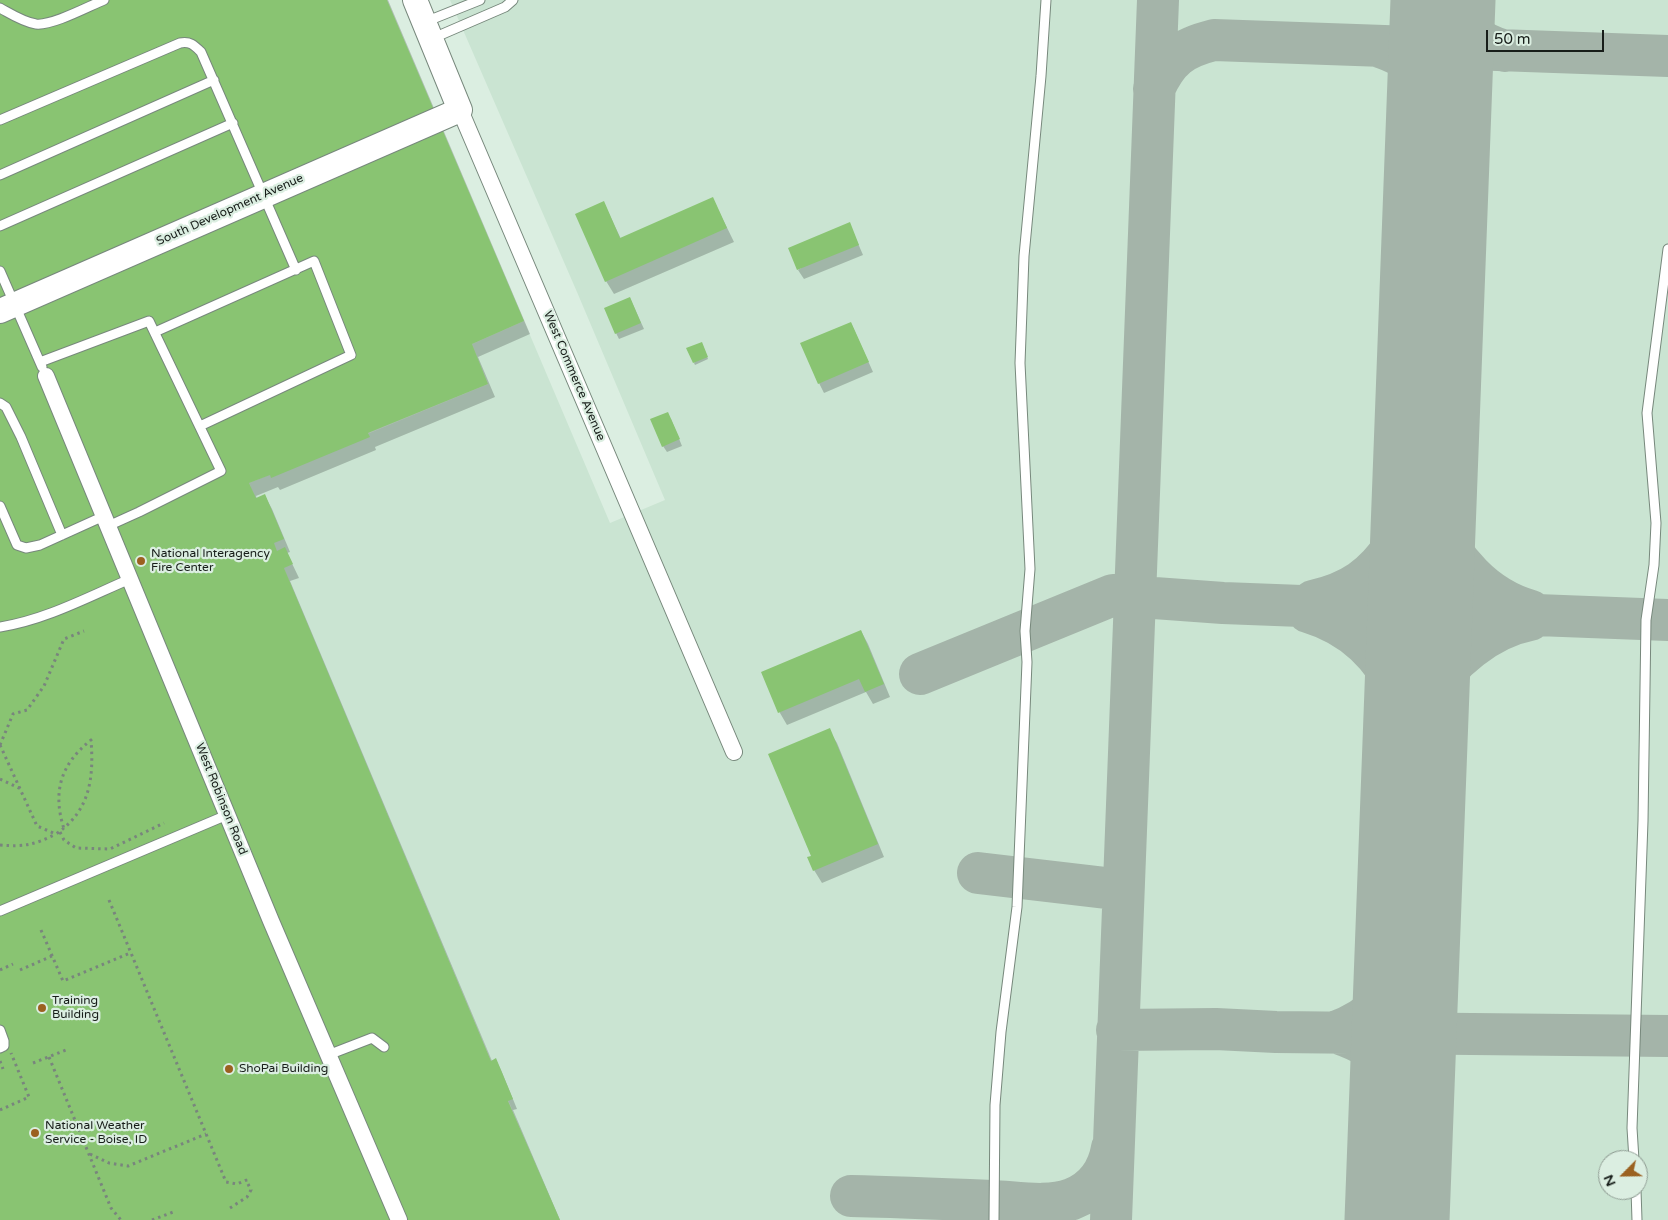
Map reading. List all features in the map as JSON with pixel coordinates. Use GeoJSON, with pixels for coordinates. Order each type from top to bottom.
{"type":"FeatureCollection","features":[{"type":"Feature","properties":{"kind":"street","name":"West Commerce Avenue"},"geometry":{"type":"LineString","coordinates":[[414,0],[734,752]]}},
{"type":"Feature","properties":{"kind":"street","name":"South Development Avenue"},"geometry":{"type":"LineString","coordinates":[[8,307],[460,110]]}},
{"type":"Feature","properties":{"kind":"street","name":"West Robinson Road"},"geometry":{"type":"LineString","coordinates":[[43,369],[227,814],[399,1220]]}},
{"type":"Feature","properties":{"kind":"lane"},"geometry":{"type":"LineString","coordinates":[[0,8],[27,22],[38,24],[52,21],[104,0]]}},
{"type":"Feature","properties":{"kind":"lane"},"geometry":{"type":"LineString","coordinates":[[428,31],[478,0],[484,17]]}},
{"type":"Feature","properties":{"kind":"lane"},"geometry":{"type":"LineString","coordinates":[[428,31],[484,17],[506,7],[513,0]]}},
{"type":"Feature","properties":{"kind":"lane"},"geometry":{"type":"LineString","coordinates":[[994,1220],[995,1105],[1001,1032],[1017,907],[1027,662],[1025,631],[1030,569],[1020,364],[1024,266],[1046,0]]}},
{"type":"Feature","properties":{"kind":"lane"},"geometry":{"type":"LineString","coordinates":[[0,120],[180,43],[187,41],[193,44],[201,52],[214,80],[296,270]]}},
{"type":"Feature","properties":{"kind":"lane"},"geometry":{"type":"LineString","coordinates":[[0,175],[214,80]]}},
{"type":"Feature","properties":{"kind":"lane"},"geometry":{"type":"LineString","coordinates":[[0,226],[233,123]]}},
{"type":"Feature","properties":{"kind":"lane"},"geometry":{"type":"LineString","coordinates":[[1633,1150],[1632,1128],[1643,822],[1646,620],[1654,565],[1656,523],[1647,414],[1668,249]]}},
{"type":"Feature","properties":{"kind":"lane"},"geometry":{"type":"LineString","coordinates":[[155,332],[314,262],[351,356],[200,426]]}},
{"type":"Feature","properties":{"kind":"lane"},"geometry":{"type":"LineString","coordinates":[[0,271],[8,307],[43,369],[149,321],[221,471],[139,512],[62,534],[26,548],[17,545],[0,506]]}},
{"type":"Feature","properties":{"kind":"lane"},"geometry":{"type":"LineString","coordinates":[[0,402],[6,407],[17,430],[62,534]]}},
{"type":"Feature","properties":{"kind":"lane"},"geometry":{"type":"LineString","coordinates":[[0,627],[20,624],[37,618],[130,579]]}},
{"type":"Feature","properties":{"kind":"lane"},"geometry":{"type":"LineString","coordinates":[[0,911],[227,814]]}},
{"type":"Feature","properties":{"kind":"lane"},"geometry":{"type":"LineString","coordinates":[[0,1030],[4,1042],[4,1046],[0,1048]]}},
{"type":"Feature","properties":{"kind":"lane"},"geometry":{"type":"LineString","coordinates":[[328,1055],[372,1038],[384,1047]]}},
{"type":"Feature","properties":{"kind":"lane"},"geometry":{"type":"LineString","coordinates":[[1636,1200],[1637,1220]]}},
{"type":"Feature","properties":{"kind":"path"},"geometry":{"type":"LineString","coordinates":[[84,631],[64,639],[44,686],[28,710],[13,714],[0,745],[37,826],[58,833],[64,840],[76,848],[110,849],[164,823]]}},
{"type":"Feature","properties":{"kind":"path"},"geometry":{"type":"LineString","coordinates":[[0,845],[35,844],[64,829],[79,813],[86,796],[93,765],[91,740],[77,751],[64,772],[59,795],[61,819],[64,829]]}},
{"type":"Feature","properties":{"kind":"path"},"geometry":{"type":"LineString","coordinates":[[0,779],[21,789]]}},
{"type":"Feature","properties":{"kind":"path"},"geometry":{"type":"LineString","coordinates":[[109,900],[226,1182],[237,1184],[248,1179],[251,1190],[247,1197],[230,1208]]}},
{"type":"Feature","properties":{"kind":"path"},"geometry":{"type":"LineString","coordinates":[[40,930],[63,981],[130,953]]}},
{"type":"Feature","properties":{"kind":"path"},"geometry":{"type":"LineString","coordinates":[[20,970],[52,956]]}},
{"type":"Feature","properties":{"kind":"path"},"geometry":{"type":"LineString","coordinates":[[0,970],[13,964]]}},
{"type":"Feature","properties":{"kind":"path"},"geometry":{"type":"LineString","coordinates":[[33,1063],[66,1050]]}},
{"type":"Feature","properties":{"kind":"path"},"geometry":{"type":"LineString","coordinates":[[49,1057],[111,1208],[121,1220]]}},
{"type":"Feature","properties":{"kind":"path"},"geometry":{"type":"LineString","coordinates":[[0,1061],[3,1069]]}},
{"type":"Feature","properties":{"kind":"path"},"geometry":{"type":"LineString","coordinates":[[0,1110],[29,1097],[15,1064]]}},
{"type":"Feature","properties":{"kind":"path"},"geometry":{"type":"LineString","coordinates":[[89,1154],[109,1163],[128,1166],[206,1134]]}},
{"type":"Feature","properties":{"kind":"path"},"geometry":{"type":"LineString","coordinates":[[152,1220],[176,1211]]}},
{"type":"Feature","properties":{"kind":"shaded area"},"geometry":{"type":"Polygon","coordinates":[[[450,0],[1668,0],[1668,1220],[559,1220],[313,640],[249,483],[488,384],[472,344],[524,321],[610,523],[665,500],[450,0]]]}},
{"type":"Feature","properties":{"kind":"building","name":"National Interagency Fire Center"},"geometry":{"type":"Polygon","coordinates":[[[0,0],[387,0],[524,321],[472,344],[488,384],[368,433],[370,437],[271,478],[270,475],[249,483],[256,498],[265,494],[284,539],[274,543],[277,551],[285,547],[293,564],[284,568],[491,1061],[496,1058],[513,1099],[508,1101],[560,1220],[0,1220],[0,0]]]}},
{"type":"Feature","properties":{"kind":"building"},"geometry":{"type":"Polygon","coordinates":[[[713,197],[727,228],[605,282],[575,214],[604,201],[620,238],[713,197]]]}},
{"type":"Feature","properties":{"kind":"building"},"geometry":{"type":"Polygon","coordinates":[[[850,222],[859,245],[797,270],[788,248],[850,222]]]}},
{"type":"Feature","properties":{"kind":"building"},"geometry":{"type":"Polygon","coordinates":[[[630,297],[641,323],[615,334],[604,308],[630,297]]]}},
{"type":"Feature","properties":{"kind":"building"},"geometry":{"type":"Polygon","coordinates":[[[851,322],[869,362],[818,384],[800,343],[851,322]]]}},
{"type":"Feature","properties":{"kind":"building"},"geometry":{"type":"Polygon","coordinates":[[[702,342],[708,357],[693,363],[686,348],[702,342]]]}},
{"type":"Feature","properties":{"kind":"building"},"geometry":{"type":"Polygon","coordinates":[[[668,412],[680,439],[662,447],[650,419],[668,412]]]}},
{"type":"Feature","properties":{"kind":"building"},"geometry":{"type":"Polygon","coordinates":[[[861,630],[884,684],[865,692],[859,679],[778,713],[761,672],[861,630]]]}},
{"type":"Feature","properties":{"kind":"building"},"geometry":{"type":"Polygon","coordinates":[[[830,728],[878,844],[813,871],[807,857],[811,856],[768,754],[830,728]]]}},
{"type":"Feature","properties":{"kind":"taxiway"},"geometry":{"type":"LineString","coordinates":[[1111,1220],[1158,0]]}},
{"type":"Feature","properties":{"kind":"taxiway"},"geometry":{"type":"LineString","coordinates":[[1450,0],[1464,27],[1486,44],[1505,51]]}},
{"type":"Feature","properties":{"kind":"taxiway"},"geometry":{"type":"LineString","coordinates":[[1154,89],[1165,69],[1177,56],[1193,47],[1214,40],[1668,56]]}},
{"type":"Feature","properties":{"kind":"taxiway"},"geometry":{"type":"LineString","coordinates":[[1377,46],[1406,59],[1422,75],[1432,98],[1438,128]]}},
{"type":"Feature","properties":{"kind":"taxiway"},"geometry":{"type":"LineString","coordinates":[[1424,481],[1429,503],[1440,532],[1460,562],[1484,587],[1498,597],[1531,611]]}},
{"type":"Feature","properties":{"kind":"taxiway"},"geometry":{"type":"LineString","coordinates":[[1313,601],[1350,588],[1379,566],[1413,519],[1424,481]]}},
{"type":"Feature","properties":{"kind":"taxiway"},"geometry":{"type":"LineString","coordinates":[[920,674],[1113,595],[1223,603],[1668,620]]}},
{"type":"Feature","properties":{"kind":"taxiway"},"geometry":{"type":"LineString","coordinates":[[1308,612],[1339,625],[1353,634],[1376,656],[1386,668],[1403,698],[1415,735]]}},
{"type":"Feature","properties":{"kind":"taxiway"},"geometry":{"type":"LineString","coordinates":[[1415,735],[1428,698],[1446,671],[1485,638],[1499,630],[1530,620]]}},
{"type":"Feature","properties":{"kind":"taxiway"},"geometry":{"type":"LineString","coordinates":[[978,873],[1106,888],[1116,886],[1124,876]]}},
{"type":"Feature","properties":{"kind":"taxiway"},"geometry":{"type":"LineString","coordinates":[[1335,1032],[1361,1020],[1380,1004],[1395,983],[1407,957]]}},
{"type":"Feature","properties":{"kind":"taxiway"},"geometry":{"type":"LineString","coordinates":[[1117,1030],[1216,1029],[1276,1032],[1668,1036]]}},
{"type":"Feature","properties":{"kind":"taxiway"},"geometry":{"type":"LineString","coordinates":[[1335,1032],[1352,1038],[1376,1053],[1391,1079],[1401,1118]]}},
{"type":"Feature","properties":{"kind":"taxiway"},"geometry":{"type":"LineString","coordinates":[[851,1196],[1032,1204],[1063,1202],[1080,1195],[1094,1185],[1104,1172],[1112,1148]]}},
{"type":"Feature","properties":{"kind":"runway"},"geometry":{"type":"LineString","coordinates":[[1397,1220],[1443,0]]}},
{"type":"Feature","properties":{"kind":"place","name":"National Interagency Fire Center"},"geometry":{"type":"Point","coordinates":[141,561]}},
{"type":"Feature","properties":{"kind":"place","name":"Training Building"},"geometry":{"type":"Point","coordinates":[42,1008]}},
{"type":"Feature","properties":{"kind":"place","name":"ShoPai Building"},"geometry":{"type":"Point","coordinates":[229,1069]}},
{"type":"Feature","properties":{"kind":"place","name":"National Weather Service - Boise, ID"},"geometry":{"type":"Point","coordinates":[35,1133]}}]}
